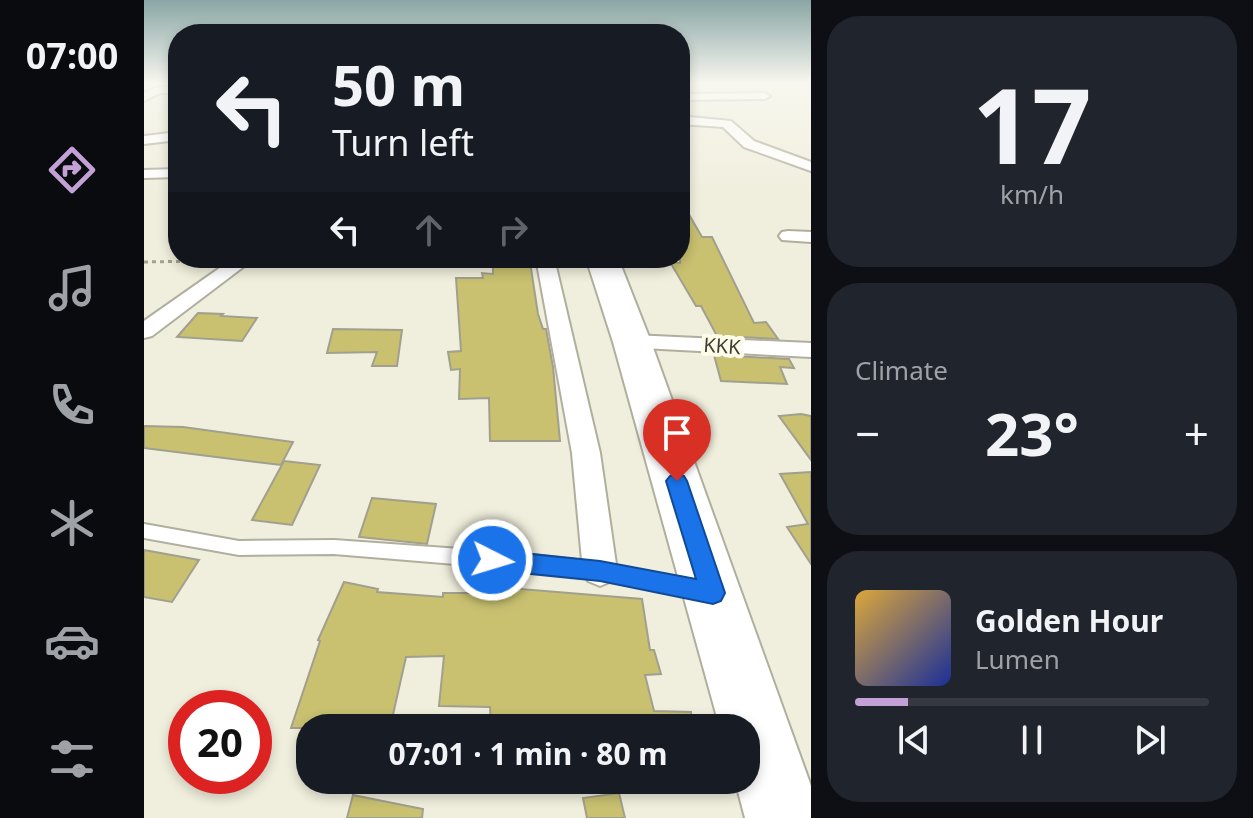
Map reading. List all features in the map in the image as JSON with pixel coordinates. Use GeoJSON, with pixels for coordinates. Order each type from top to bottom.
{"type":"FeatureCollection","features":[{"type":"Feature","properties":{"kind":"highway"},"geometry":{"type":"LineString","coordinates":[[606,268],[784,818]]}},
{"type":"Feature","properties":{"kind":"street"},"geometry":{"type":"LineString","coordinates":[[694,121],[727,124],[749,144],[811,167]]}},
{"type":"Feature","properties":{"kind":"street"},"geometry":{"type":"LineString","coordinates":[[144,140],[168,137]]}},
{"type":"Feature","properties":{"kind":"street"},"geometry":{"type":"LineString","coordinates":[[144,174],[168,173]]}},
{"type":"Feature","properties":{"kind":"street"},"geometry":{"type":"LineString","coordinates":[[788,236],[811,237]]}},
{"type":"Feature","properties":{"kind":"street"},"geometry":{"type":"LineString","coordinates":[[144,331],[232,268]]}},
{"type":"Feature","properties":{"kind":"street"},"geometry":{"type":"LineString","coordinates":[[547,268],[575,389],[597,527],[600,571]]}},
{"type":"Feature","properties":{"kind":"street","name":"KKK"},"geometry":{"type":"LineString","coordinates":[[632,342],[811,350]]}},
{"type":"Feature","properties":{"kind":"lane"},"geometry":{"type":"LineString","coordinates":[[144,531],[239,548],[334,547],[600,571],[713,593]]}},
{"type":"Feature","properties":{"kind":"path"},"geometry":{"type":"LineString","coordinates":[[144,262],[168,262]]}},
{"type":"Feature","properties":{"kind":"building"},"geometry":{"type":"Polygon","coordinates":[[[690,216],[702,237],[712,237],[754,323],[766,322],[778,339],[717,336],[701,306],[696,306],[674,268],[690,268],[690,216]]]}},
{"type":"Feature","properties":{"kind":"building"},"geometry":{"type":"Polygon","coordinates":[[[493,268],[531,268],[538,314],[543,329],[546,329],[553,367],[560,441],[490,441],[489,398],[459,399],[460,369],[451,370],[448,352],[461,351],[456,278],[483,278],[482,273],[493,274],[493,268]]]}},
{"type":"Feature","properties":{"kind":"building"},"geometry":{"type":"Polygon","coordinates":[[[198,313],[257,318],[242,341],[177,337],[198,313]]]}},
{"type":"Feature","properties":{"kind":"building"},"geometry":{"type":"Polygon","coordinates":[[[333,329],[402,330],[397,366],[372,366],[377,352],[327,353],[333,329]]]}},
{"type":"Feature","properties":{"kind":"building"},"geometry":{"type":"Polygon","coordinates":[[[714,355],[789,359],[794,368],[780,367],[787,384],[721,381],[714,355]]]}},
{"type":"Feature","properties":{"kind":"building"},"geometry":{"type":"Polygon","coordinates":[[[779,416],[811,416],[811,460],[779,416]]]}},
{"type":"Feature","properties":{"kind":"building"},"geometry":{"type":"Polygon","coordinates":[[[144,426],[183,427],[293,442],[281,465],[144,448],[144,426]]]}},
{"type":"Feature","properties":{"kind":"building"},"geometry":{"type":"Polygon","coordinates":[[[284,461],[320,465],[292,525],[252,520],[284,461]]]}},
{"type":"Feature","properties":{"kind":"building"},"geometry":{"type":"Polygon","coordinates":[[[811,472],[811,564],[787,527],[808,524],[780,474],[811,472]]]}},
{"type":"Feature","properties":{"kind":"building"},"geometry":{"type":"Polygon","coordinates":[[[372,498],[436,504],[427,544],[359,537],[372,498]]]}},
{"type":"Feature","properties":{"kind":"building"},"geometry":{"type":"Polygon","coordinates":[[[144,550],[199,560],[172,602],[144,597],[144,550]]]}},
{"type":"Feature","properties":{"kind":"building"},"geometry":{"type":"Polygon","coordinates":[[[344,582],[378,589],[377,592],[443,597],[443,593],[510,593],[509,588],[642,599],[650,650],[654,650],[661,674],[645,675],[654,711],[691,714],[490,714],[490,707],[439,706],[444,656],[406,657],[393,714],[296,714],[296,728],[291,728],[318,640],[344,582]]]}},
{"type":"Feature","properties":{"kind":"building"},"geometry":{"type":"Polygon","coordinates":[[[619,794],[625,818],[587,818],[583,798],[619,794]]]}},
{"type":"Feature","properties":{"kind":"building"},"geometry":{"type":"Polygon","coordinates":[[[353,795],[423,809],[422,818],[347,818],[353,795]]]}},
{"type":"Feature","properties":{"kind":"route"},"geometry":{"type":"LineString","coordinates":[[492,560],[600,571],[713,593],[677,481]]}}]}
